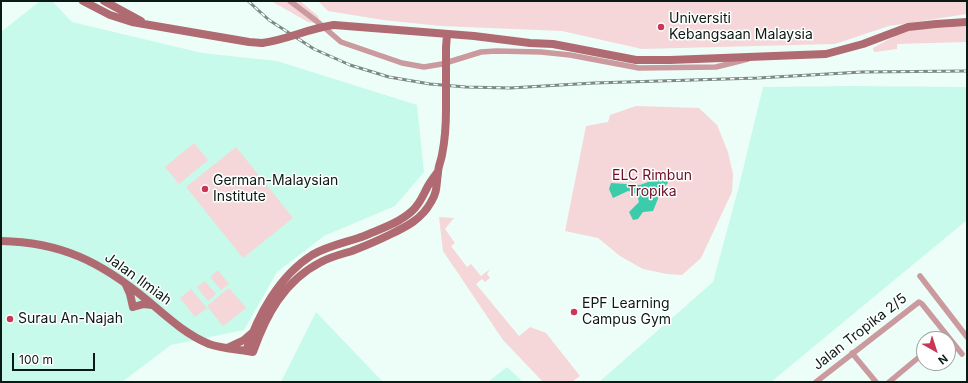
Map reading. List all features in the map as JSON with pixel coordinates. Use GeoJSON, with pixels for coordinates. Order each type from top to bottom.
{"type":"FeatureCollection","features":[{"type":"Feature","properties":{"kind":"street"},"geometry":{"type":"LineString","coordinates":[[83,1],[110,15],[132,22],[249,42],[262,43],[278,40],[312,29],[334,26],[474,36],[530,43],[554,44],[636,60],[670,60],[833,53],[908,27],[967,22]]}},
{"type":"Feature","properties":{"kind":"street"},"geometry":{"type":"LineString","coordinates":[[104,1],[149,26]]}},
{"type":"Feature","properties":{"kind":"street"},"geometry":{"type":"LineString","coordinates":[[290,1],[319,23],[340,42],[402,63],[424,67],[442,64],[481,52],[496,51],[545,52],[646,68],[716,67],[738,63],[752,57]]}},
{"type":"Feature","properties":{"kind":"street"},"geometry":{"type":"LineString","coordinates":[[250,352],[278,299],[299,276],[322,261],[358,249],[399,230],[419,218],[435,196],[445,130],[446,48],[448,34]]}},
{"type":"Feature","properties":{"kind":"street"},"geometry":{"type":"LineString","coordinates":[[250,352],[252,333],[267,303],[286,277],[306,260],[319,252],[381,229],[406,216],[418,205],[429,185],[438,173]]}},
{"type":"Feature","properties":{"kind":"street","name":"Jalan Ilmiah"},"geometry":{"type":"LineString","coordinates":[[1,241],[48,246],[66,251],[91,262],[124,283],[189,333],[208,343],[250,352]]}},
{"type":"Feature","properties":{"kind":"street"},"geometry":{"type":"LineString","coordinates":[[920,276],[967,337]]}},
{"type":"Feature","properties":{"kind":"street"},"geometry":{"type":"LineString","coordinates":[[124,283],[130,294],[133,307],[144,304],[152,304]]}},
{"type":"Feature","properties":{"kind":"street","name":"Jalan Tropika 2/5"},"geometry":{"type":"LineString","coordinates":[[816,382],[919,302],[944,331]]}},
{"type":"Feature","properties":{"kind":"street"},"geometry":{"type":"LineString","coordinates":[[227,348],[244,340],[252,333]]}},
{"type":"Feature","properties":{"kind":"street"},"geometry":{"type":"LineString","coordinates":[[956,346],[962,354]]}},
{"type":"Feature","properties":{"kind":"street"},"geometry":{"type":"LineString","coordinates":[[852,353],[876,382]]}},
{"type":"Feature","properties":{"kind":"street"},"geometry":{"type":"LineString","coordinates":[[889,382],[916,360]]}},
{"type":"Feature","properties":{"kind":"shaded area","name":"German-Malaysian Institute"},"geometry":{"type":"Polygon","coordinates":[[[40,1],[52,1],[72,22],[202,53],[277,61],[417,105],[424,172],[395,206],[324,236],[277,272],[244,330],[171,345],[122,382],[1,382],[1,32],[40,1]]]}},
{"type":"Feature","properties":{"kind":"shaded area"},"geometry":{"type":"Polygon","coordinates":[[[763,87],[967,87],[967,220],[771,382],[599,382],[713,282],[739,186],[763,87]]]}},
{"type":"Feature","properties":{"kind":"shaded area"},"geometry":{"type":"Polygon","coordinates":[[[659,178],[666,178],[668,183],[662,189],[653,211],[643,212],[638,219],[633,220],[629,212],[639,202],[637,194],[628,191],[613,198],[609,189],[611,183],[640,185],[659,178]]]}},
{"type":"Feature","properties":{"kind":"shaded area"},"geometry":{"type":"Polygon","coordinates":[[[316,312],[383,382],[281,382],[316,312]]]}},
{"type":"Feature","properties":{"kind":"shaded area"},"geometry":{"type":"Polygon","coordinates":[[[507,367],[523,382],[488,382],[507,367]]]}},
{"type":"Feature","properties":{"kind":"green space"},"geometry":{"type":"Polygon","coordinates":[[[271,1],[300,1],[318,16],[319,19],[314,23],[308,22],[271,1]]]}},
{"type":"Feature","properties":{"kind":"green space","name":"Universiti Kebangsaan Malaysia"},"geometry":{"type":"Polygon","coordinates":[[[318,1],[967,1],[967,14],[889,26],[835,44],[642,49],[562,31],[440,26],[383,20],[328,11],[318,1]]]}},
{"type":"Feature","properties":{"kind":"green space"},"geometry":{"type":"Polygon","coordinates":[[[967,26],[967,42],[897,44],[897,49],[875,52],[873,50],[873,48],[906,30],[967,26]]]}},
{"type":"Feature","properties":{"kind":"green space","name":"ELC Rimbun Tropika"},"geometry":{"type":"Polygon","coordinates":[[[636,106],[699,108],[717,125],[728,152],[733,174],[732,192],[701,258],[682,275],[667,274],[643,269],[620,256],[598,238],[565,231],[586,126],[608,122],[610,115],[636,106]]]}},
{"type":"Feature","properties":{"kind":"green space"},"geometry":{"type":"Polygon","coordinates":[[[194,143],[208,160],[179,184],[165,167],[194,143]]]}},
{"type":"Feature","properties":{"kind":"green space"},"geometry":{"type":"Polygon","coordinates":[[[236,147],[293,218],[243,258],[186,187],[236,147]]]}},
{"type":"Feature","properties":{"kind":"green space"},"geometry":{"type":"Polygon","coordinates":[[[439,217],[454,218],[445,229],[455,243],[451,246],[467,267],[471,264],[481,276],[490,269],[487,274],[490,278],[485,282],[482,279],[476,284],[519,336],[530,327],[546,333],[580,376],[572,382],[543,382],[503,340],[443,251],[439,217]]]}},
{"type":"Feature","properties":{"kind":"green space"},"geometry":{"type":"Polygon","coordinates":[[[218,270],[229,284],[221,290],[210,277],[218,270]]]}},
{"type":"Feature","properties":{"kind":"green space"},"geometry":{"type":"Polygon","coordinates":[[[205,281],[216,294],[208,301],[197,287],[205,281]]]}},
{"type":"Feature","properties":{"kind":"green space"},"geometry":{"type":"Polygon","coordinates":[[[229,288],[246,308],[223,326],[207,306],[229,288]]]}},
{"type":"Feature","properties":{"kind":"green space"},"geometry":{"type":"Polygon","coordinates":[[[191,289],[207,308],[195,317],[180,298],[191,289]]]}},
{"type":"Feature","properties":{"kind":"railway"},"geometry":{"type":"LineString","coordinates":[[248,1],[269,20],[314,49],[350,65],[389,77],[430,84],[510,88],[594,83],[758,78],[862,72],[967,71]]}},
{"type":"Feature","properties":{"kind":"place","name":"Universiti Kebangsaan Malaysia"},"geometry":{"type":"Point","coordinates":[661,27]}},
{"type":"Feature","properties":{"kind":"place","name":"German-Malaysian Institute"},"geometry":{"type":"Point","coordinates":[205,189]}},
{"type":"Feature","properties":{"kind":"place","name":"EPF Learning Campus Gym"},"geometry":{"type":"Point","coordinates":[574,312]}},
{"type":"Feature","properties":{"kind":"place","name":"Surau An-Najah"},"geometry":{"type":"Point","coordinates":[10,319]}}]}
